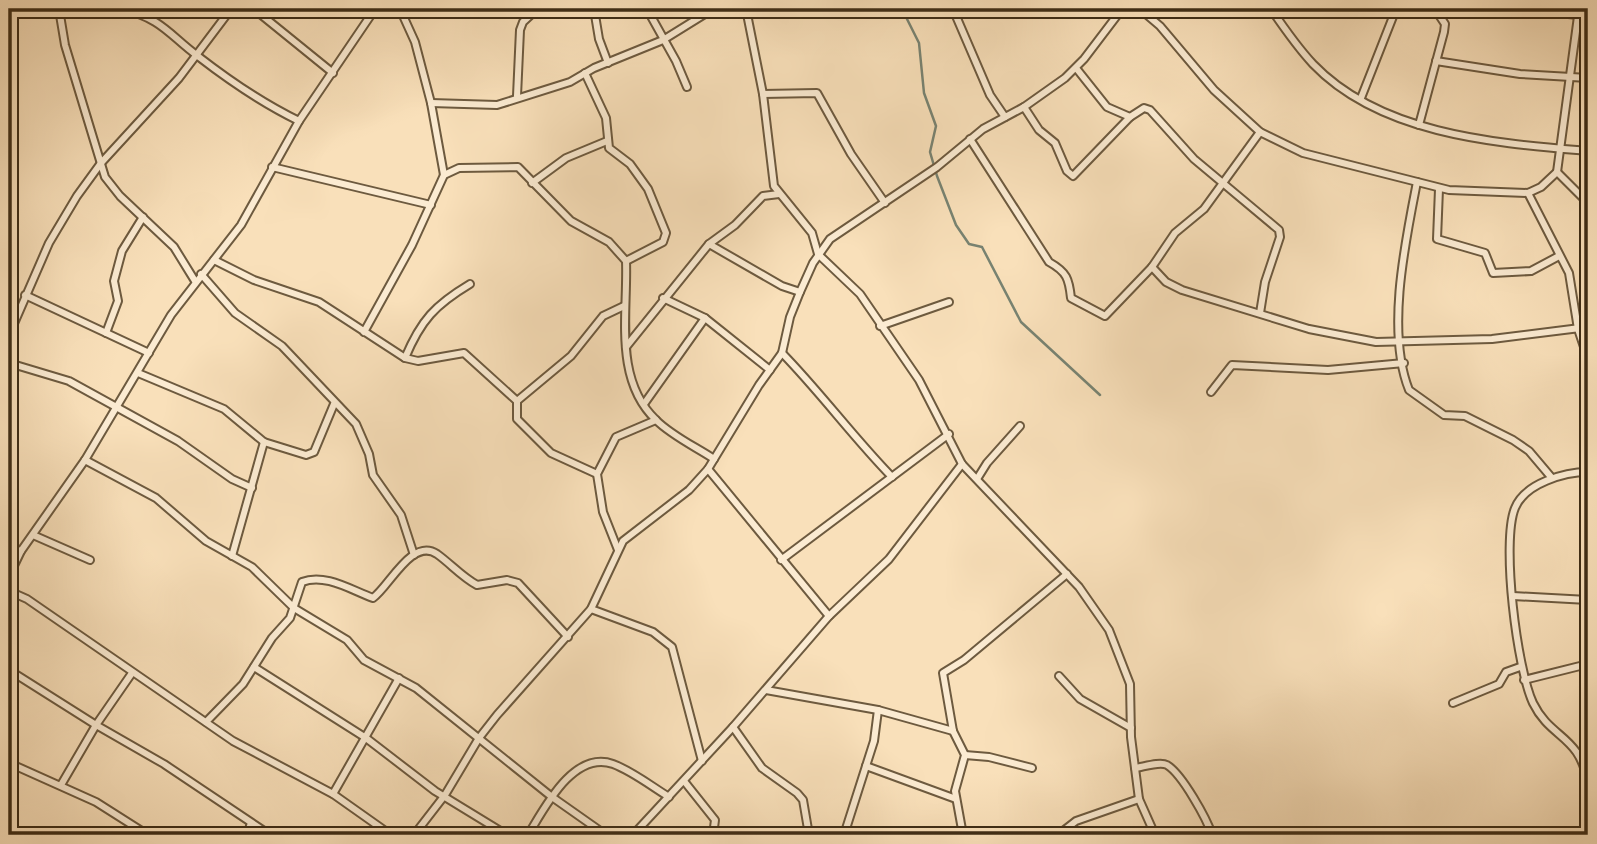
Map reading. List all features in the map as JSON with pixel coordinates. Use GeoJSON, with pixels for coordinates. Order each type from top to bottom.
{"type":"FeatureCollection","features":[{"type":"Feature","properties":{"kind":"street"},"geometry":{"type":"LineString","coordinates":[[41,9],[59,10],[65,45],[101,163],[111,187],[174,247],[195,281]]}},
{"type":"Feature","properties":{"kind":"street"},"geometry":{"type":"LineString","coordinates":[[122,9],[138,11],[167,28],[197,56],[263,102],[299,121]]}},
{"type":"Feature","properties":{"kind":"street"},"geometry":{"type":"LineString","coordinates":[[9,335],[12,313],[25,295],[49,243],[101,163],[160,100],[197,56],[231,9]]}},
{"type":"Feature","properties":{"kind":"street"},"geometry":{"type":"LineString","coordinates":[[254,9],[333,73]]}},
{"type":"Feature","properties":{"kind":"street"},"geometry":{"type":"LineString","coordinates":[[9,576],[21,551],[85,460],[195,281],[241,225],[299,121],[375,9]]}},
{"type":"Feature","properties":{"kind":"street"},"geometry":{"type":"LineString","coordinates":[[364,332],[407,255],[444,175],[431,103],[415,42],[400,9]]}},
{"type":"Feature","properties":{"kind":"street"},"geometry":{"type":"LineString","coordinates":[[517,96],[520,30],[523,22],[537,9]]}},
{"type":"Feature","properties":{"kind":"street"},"geometry":{"type":"LineString","coordinates":[[594,9],[608,63]]}},
{"type":"Feature","properties":{"kind":"street"},"geometry":{"type":"LineString","coordinates":[[647,9],[687,87]]}},
{"type":"Feature","properties":{"kind":"street"},"geometry":{"type":"LineString","coordinates":[[431,103],[497,105],[517,96],[570,82],[663,40],[713,9]]}},
{"type":"Feature","properties":{"kind":"street"},"geometry":{"type":"LineString","coordinates":[[746,9],[763,94],[771,176],[779,194],[812,233],[818,254],[856,289],[925,389],[962,464],[1089,599],[1117,648],[1130,684],[1131,728],[1139,799],[1154,835]]}},
{"type":"Feature","properties":{"kind":"street"},"geometry":{"type":"LineString","coordinates":[[953,9],[990,95],[1005,117]]}},
{"type":"Feature","properties":{"kind":"street"},"geometry":{"type":"LineString","coordinates":[[414,835],[446,795],[479,738],[591,609],[618,550],[631,534],[689,490],[708,469],[782,353],[790,317],[800,292],[818,254],[836,233],[885,203],[937,167],[970,139],[1024,107],[1076,68],[1122,9]]}},
{"type":"Feature","properties":{"kind":"street"},"geometry":{"type":"LineString","coordinates":[[1140,9],[1160,26],[1207,83],[1260,132],[1314,156],[1439,189],[1528,193],[1541,187],[1558,172],[1579,12],[1520,9]]}},
{"type":"Feature","properties":{"kind":"street"},"geometry":{"type":"LineString","coordinates":[[1271,9],[1314,65],[1361,98],[1419,125],[1482,138],[1588,151]]}},
{"type":"Feature","properties":{"kind":"street"},"geometry":{"type":"LineString","coordinates":[[1361,98],[1396,9]]}},
{"type":"Feature","properties":{"kind":"street"},"geometry":{"type":"LineString","coordinates":[[1419,125],[1445,24],[1435,9]]}},
{"type":"Feature","properties":{"kind":"street"},"geometry":{"type":"LineString","coordinates":[[1437,61],[1520,74],[1588,78]]}},
{"type":"Feature","properties":{"kind":"street"},"geometry":{"type":"LineString","coordinates":[[1076,68],[1107,107],[1130,117]]}},
{"type":"Feature","properties":{"kind":"street"},"geometry":{"type":"LineString","coordinates":[[585,73],[606,118],[607,141],[612,152],[630,164],[649,189],[666,233],[663,242],[626,261]]}},
{"type":"Feature","properties":{"kind":"street"},"geometry":{"type":"LineString","coordinates":[[763,94],[817,93],[851,154],[885,203]]}},
{"type":"Feature","properties":{"kind":"street"},"geometry":{"type":"LineString","coordinates":[[1024,107],[1040,130],[1055,143],[1067,171],[1073,176],[1130,117],[1144,108],[1150,110],[1194,159],[1224,181],[1280,233],[1265,282],[1260,313]]}},
{"type":"Feature","properties":{"kind":"street"},"geometry":{"type":"LineString","coordinates":[[970,139],[1049,262],[1063,270],[1071,283],[1071,298],[1105,316],[1152,267],[1168,241],[1204,209],[1260,132]]}},
{"type":"Feature","properties":{"kind":"street"},"geometry":{"type":"LineString","coordinates":[[532,183],[566,158],[607,141]]}},
{"type":"Feature","properties":{"kind":"street"},"geometry":{"type":"LineString","coordinates":[[272,167],[431,205]]}},
{"type":"Feature","properties":{"kind":"street"},"geometry":{"type":"LineString","coordinates":[[444,175],[459,168],[518,167],[571,220],[609,242],[626,261],[626,347],[632,377],[644,404],[656,420],[714,459]]}},
{"type":"Feature","properties":{"kind":"street"},"geometry":{"type":"LineString","coordinates":[[1558,172],[1588,203]]}},
{"type":"Feature","properties":{"kind":"street"},"geometry":{"type":"LineString","coordinates":[[1417,182],[1406,244],[1399,343],[1407,383],[1413,395],[1437,407],[1444,415],[1465,416],[1513,440],[1529,451],[1551,477]]}},
{"type":"Feature","properties":{"kind":"street"},"geometry":{"type":"LineString","coordinates":[[1439,189],[1437,239],[1485,253],[1493,272],[1531,271],[1559,256]]}},
{"type":"Feature","properties":{"kind":"street"},"geometry":{"type":"LineString","coordinates":[[1528,193],[1569,272],[1578,328],[1588,359]]}},
{"type":"Feature","properties":{"kind":"street"},"geometry":{"type":"LineString","coordinates":[[626,347],[709,244],[735,225],[763,196],[779,194]]}},
{"type":"Feature","properties":{"kind":"street"},"geometry":{"type":"LineString","coordinates":[[106,333],[118,301],[114,281],[122,251],[143,217]]}},
{"type":"Feature","properties":{"kind":"street"},"geometry":{"type":"LineString","coordinates":[[709,244],[771,281],[800,292]]}},
{"type":"Feature","properties":{"kind":"street"},"geometry":{"type":"LineString","coordinates":[[214,260],[254,280],[319,302],[405,358],[418,361],[464,353],[517,401],[517,419],[551,453],[597,474]]}},
{"type":"Feature","properties":{"kind":"street"},"geometry":{"type":"LineString","coordinates":[[1152,267],[1166,282],[1182,290],[1331,334],[1399,343],[1492,339],[1588,327]]}},
{"type":"Feature","properties":{"kind":"street"},"geometry":{"type":"LineString","coordinates":[[201,274],[235,313],[282,346],[334,404],[356,424],[369,454],[373,475],[401,515],[414,555]]}},
{"type":"Feature","properties":{"kind":"street"},"geometry":{"type":"LineString","coordinates":[[405,358],[418,327],[440,303],[470,284]]}},
{"type":"Feature","properties":{"kind":"street"},"geometry":{"type":"LineString","coordinates":[[25,295],[149,353]]}},
{"type":"Feature","properties":{"kind":"street"},"geometry":{"type":"LineString","coordinates":[[663,298],[705,318],[770,370]]}},
{"type":"Feature","properties":{"kind":"street"},"geometry":{"type":"LineString","coordinates":[[880,326],[949,302]]}},
{"type":"Feature","properties":{"kind":"street"},"geometry":{"type":"LineString","coordinates":[[517,401],[572,356],[603,316],[624,306]]}},
{"type":"Feature","properties":{"kind":"street"},"geometry":{"type":"LineString","coordinates":[[644,404],[705,318]]}},
{"type":"Feature","properties":{"kind":"street"},"geometry":{"type":"LineString","coordinates":[[782,353],[827,401],[855,439],[892,477]]}},
{"type":"Feature","properties":{"kind":"street"},"geometry":{"type":"LineString","coordinates":[[9,363],[58,376],[178,441],[232,479],[253,488]]}},
{"type":"Feature","properties":{"kind":"street"},"geometry":{"type":"LineString","coordinates":[[1211,392],[1232,365],[1328,370],[1404,363]]}},
{"type":"Feature","properties":{"kind":"street"},"geometry":{"type":"LineString","coordinates":[[138,373],[224,409],[264,442],[311,455],[334,404]]}},
{"type":"Feature","properties":{"kind":"street"},"geometry":{"type":"LineString","coordinates":[[1588,380],[1584,407],[1588,415]]}},
{"type":"Feature","properties":{"kind":"street"},"geometry":{"type":"LineString","coordinates":[[618,550],[603,512],[597,474],[616,437],[656,420]]}},
{"type":"Feature","properties":{"kind":"street"},"geometry":{"type":"LineString","coordinates":[[977,479],[986,463],[1020,426]]}},
{"type":"Feature","properties":{"kind":"street"},"geometry":{"type":"LineString","coordinates":[[781,559],[949,434]]}},
{"type":"Feature","properties":{"kind":"street"},"geometry":{"type":"LineString","coordinates":[[232,556],[264,442]]}},
{"type":"Feature","properties":{"kind":"street"},"geometry":{"type":"LineString","coordinates":[[85,460],[156,498],[206,541],[261,573],[294,608],[332,629],[364,660],[399,678],[552,797],[606,835]]}},
{"type":"Feature","properties":{"kind":"street"},"geometry":{"type":"LineString","coordinates":[[633,835],[766,690],[829,615],[889,559],[962,464]]}},
{"type":"Feature","properties":{"kind":"street"},"geometry":{"type":"LineString","coordinates":[[708,469],[829,615]]}},
{"type":"Feature","properties":{"kind":"street"},"geometry":{"type":"LineString","coordinates":[[1588,472],[1551,477],[1515,508],[1511,565],[1520,667],[1524,680],[1540,715],[1579,752],[1588,784]]}},
{"type":"Feature","properties":{"kind":"street"},"geometry":{"type":"LineString","coordinates":[[33,535],[90,560]]}},
{"type":"Feature","properties":{"kind":"street"},"geometry":{"type":"LineString","coordinates":[[9,547],[21,551]]}},
{"type":"Feature","properties":{"kind":"street"},"geometry":{"type":"LineString","coordinates":[[206,722],[243,684],[294,608],[305,580],[332,582],[376,597],[414,555],[425,550],[435,552],[477,585],[507,580],[519,583],[569,637]]}},
{"type":"Feature","properties":{"kind":"street"},"geometry":{"type":"LineString","coordinates":[[963,835],[956,799],[956,783],[965,755],[953,732],[943,673],[964,660],[1067,574]]}},
{"type":"Feature","properties":{"kind":"street"},"geometry":{"type":"LineString","coordinates":[[9,591],[27,599],[233,741],[333,794],[391,835]]}},
{"type":"Feature","properties":{"kind":"street"},"geometry":{"type":"LineString","coordinates":[[1513,596],[1588,600]]}},
{"type":"Feature","properties":{"kind":"street"},"geometry":{"type":"LineString","coordinates":[[591,609],[653,632],[672,647],[702,761]]}},
{"type":"Feature","properties":{"kind":"street"},"geometry":{"type":"LineString","coordinates":[[1524,680],[1588,664]]}},
{"type":"Feature","properties":{"kind":"street"},"geometry":{"type":"LineString","coordinates":[[254,667],[366,738],[435,791],[446,795],[508,835]]}},
{"type":"Feature","properties":{"kind":"street"},"geometry":{"type":"LineString","coordinates":[[1453,703],[1499,684],[1506,672],[1520,667]]}},
{"type":"Feature","properties":{"kind":"street"},"geometry":{"type":"LineString","coordinates":[[9,670],[96,726],[164,764],[270,835]]}},
{"type":"Feature","properties":{"kind":"street"},"geometry":{"type":"LineString","coordinates":[[61,785],[132,673]]}},
{"type":"Feature","properties":{"kind":"street"},"geometry":{"type":"LineString","coordinates":[[1059,676],[1080,699],[1131,728]]}},
{"type":"Feature","properties":{"kind":"street"},"geometry":{"type":"LineString","coordinates":[[333,794],[399,678]]}},
{"type":"Feature","properties":{"kind":"street"},"geometry":{"type":"LineString","coordinates":[[766,690],[878,710],[953,732]]}},
{"type":"Feature","properties":{"kind":"street"},"geometry":{"type":"LineString","coordinates":[[844,835],[866,766],[878,710]]}},
{"type":"Feature","properties":{"kind":"street"},"geometry":{"type":"LineString","coordinates":[[733,727],[762,768],[803,800],[809,835]]}},
{"type":"Feature","properties":{"kind":"street"},"geometry":{"type":"LineString","coordinates":[[965,755],[989,757],[1032,768]]}},
{"type":"Feature","properties":{"kind":"street"},"geometry":{"type":"LineString","coordinates":[[528,835],[552,797],[581,768],[593,762],[615,764],[669,797]]}},
{"type":"Feature","properties":{"kind":"street"},"geometry":{"type":"LineString","coordinates":[[9,763],[96,802],[148,835]]}},
{"type":"Feature","properties":{"kind":"street"},"geometry":{"type":"LineString","coordinates":[[1135,768],[1159,764],[1169,766],[1202,810],[1212,835]]}},
{"type":"Feature","properties":{"kind":"street"},"geometry":{"type":"LineString","coordinates":[[866,766],[956,799]]}},
{"type":"Feature","properties":{"kind":"street"},"geometry":{"type":"LineString","coordinates":[[684,781],[715,820],[713,835]]}},
{"type":"Feature","properties":{"kind":"street"},"geometry":{"type":"LineString","coordinates":[[1058,835],[1076,821],[1139,799]]}},
{"type":"Feature","properties":{"kind":"street"},"geometry":{"type":"LineString","coordinates":[[247,835],[251,823]]}},
{"type":"Feature","properties":{"kind":"waterway"},"geometry":{"type":"LineString","coordinates":[[902,9],[919,43],[924,93],[936,126],[930,152],[956,225],[969,244],[982,247],[1021,322],[1100,395]]}}]}
